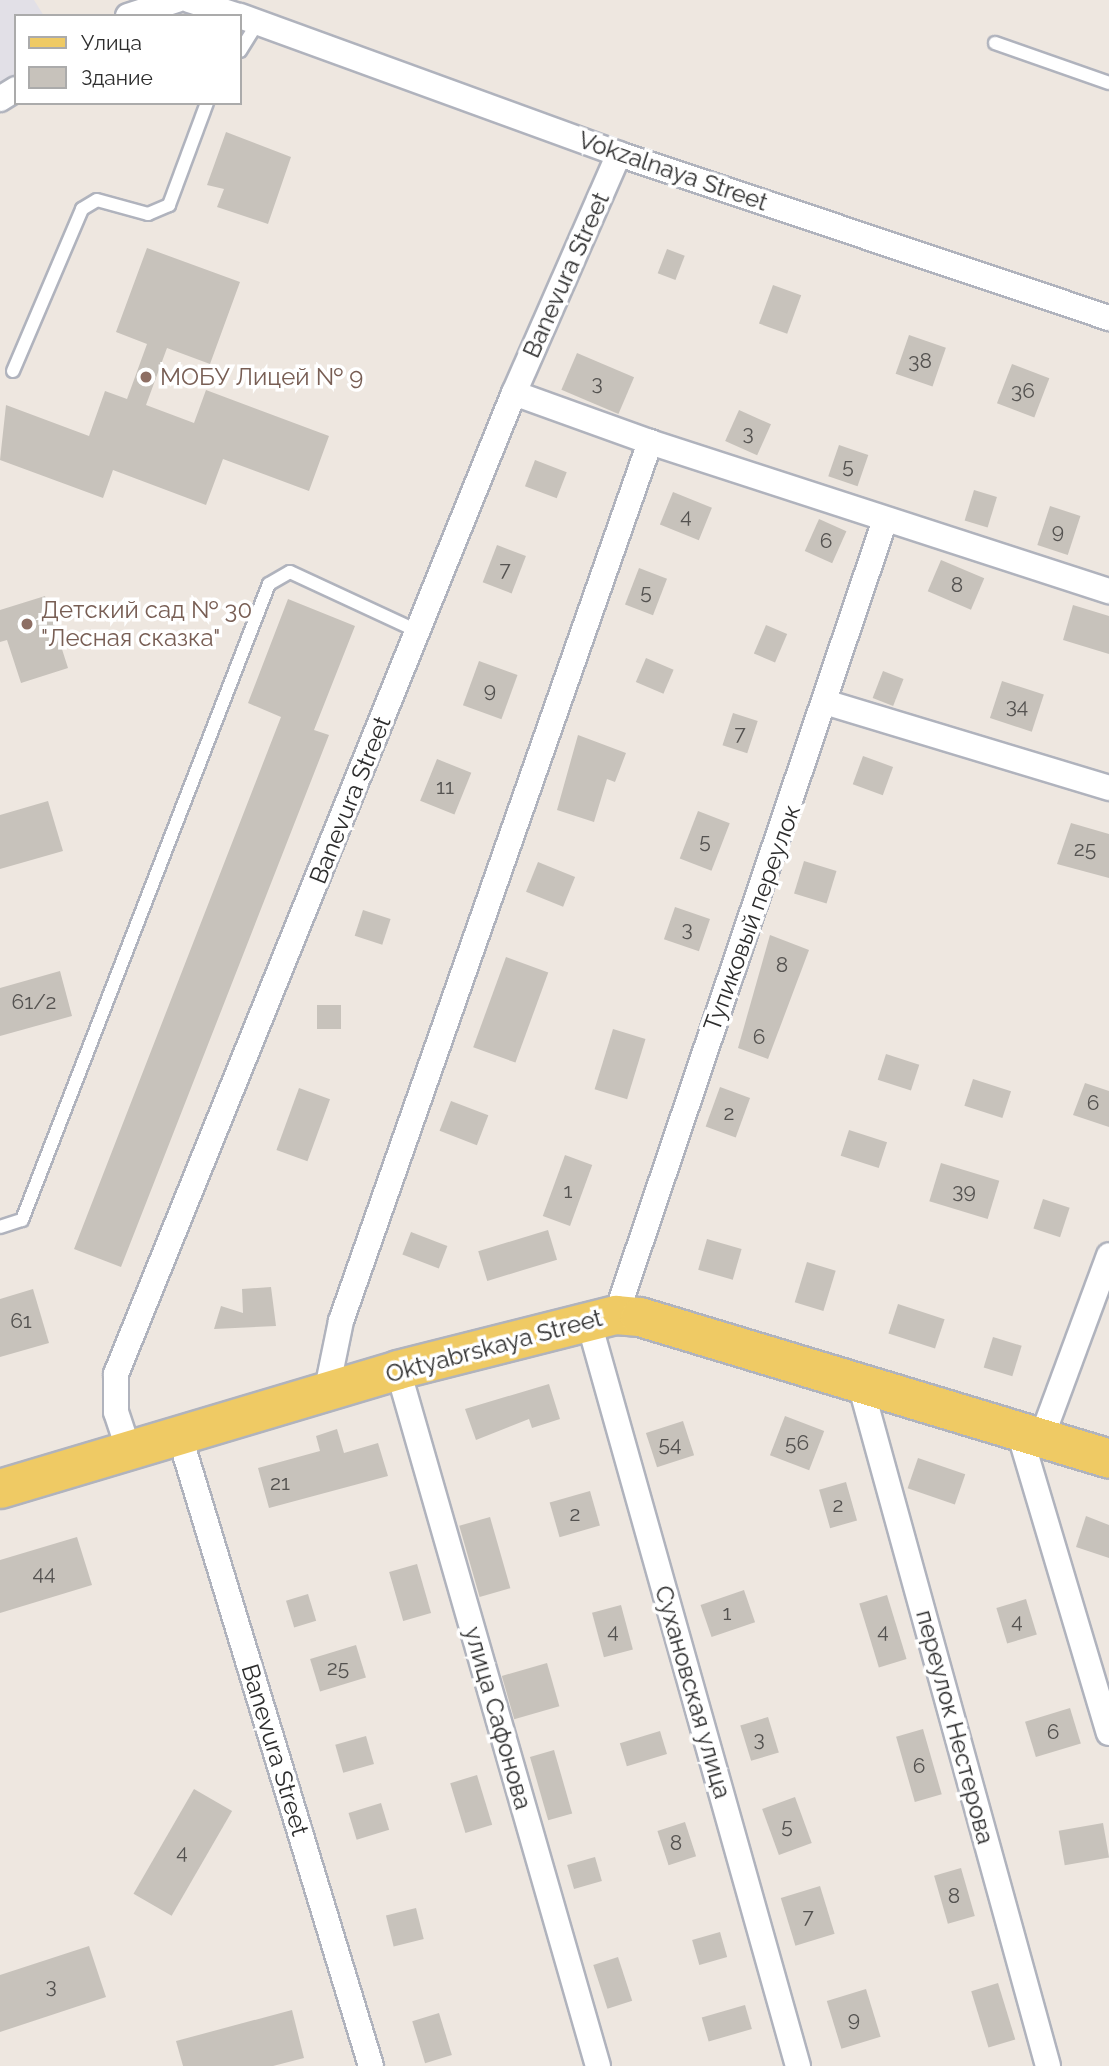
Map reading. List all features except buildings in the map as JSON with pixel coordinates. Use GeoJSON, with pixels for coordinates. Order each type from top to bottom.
{"type":"FeatureCollection","features":[{"type":"Feature","properties":{"kind":"main road","name":"Oktyabrskaya Street"},"geometry":{"type":"LineString","coordinates":[[0,1489],[179,1434],[326,1394],[398,1370],[602,1317],[640,1317],[861,1387],[1109,1460]]}},
{"type":"Feature","properties":{"kind":"street"},"geometry":{"type":"LineString","coordinates":[[134,14],[177,0]]}},
{"type":"Feature","properties":{"kind":"street","name":"Vokzalnaya Street"},"geometry":{"type":"LineString","coordinates":[[189,0],[233,14]]}},
{"type":"Feature","properties":{"kind":"street","name":"Vokzalnaya Street"},"geometry":{"type":"LineString","coordinates":[[246,18],[619,154],[1109,318]]}},
{"type":"Feature","properties":{"kind":"street","name":"Banevura Street"},"geometry":{"type":"LineString","coordinates":[[129,1451],[116,1412],[116,1374],[514,393],[619,154]]}},
{"type":"Feature","properties":{"kind":"street"},"geometry":{"type":"LineString","coordinates":[[514,393],[650,442],[1109,591]]}},
{"type":"Feature","properties":{"kind":"street"},"geometry":{"type":"LineString","coordinates":[[326,1394],[341,1321],[650,442]]}},
{"type":"Feature","properties":{"kind":"street","name":"Тупиковый переулок"},"geometry":{"type":"LineString","coordinates":[[602,1317],[828,703],[886,520]]}},
{"type":"Feature","properties":{"kind":"street"},"geometry":{"type":"LineString","coordinates":[[828,703],[1109,788]]}},
{"type":"Feature","properties":{"kind":"street"},"geometry":{"type":"LineString","coordinates":[[1109,1255],[1030,1438],[1109,1733]]}},
{"type":"Feature","properties":{"kind":"street","name":"Сухановская улица"},"geometry":{"type":"LineString","coordinates":[[602,1317],[799,2066]]}},
{"type":"Feature","properties":{"kind":"street","name":"улица Сафонова"},"geometry":{"type":"LineString","coordinates":[[398,1370],[598,2066]]}},
{"type":"Feature","properties":{"kind":"street","name":"переулок Нестерова"},"geometry":{"type":"LineString","coordinates":[[861,1387],[1048,2066]]}},
{"type":"Feature","properties":{"kind":"street","name":"Banevura Street"},"geometry":{"type":"LineString","coordinates":[[179,1434],[371,2066]]}},
{"type":"Feature","properties":{"kind":"lane"},"geometry":{"type":"LineString","coordinates":[[242,40],[246,18]]}},
{"type":"Feature","properties":{"kind":"lane"},"geometry":{"type":"LineString","coordinates":[[995,43],[1109,83]]}},
{"type":"Feature","properties":{"kind":"lane"},"geometry":{"type":"LineString","coordinates":[[13,371],[82,209],[97,200],[148,214],[169,205],[206,105]]}},
{"type":"Feature","properties":{"kind":"lane"},"geometry":{"type":"LineString","coordinates":[[0,1227],[22,1220],[269,584],[290,572],[419,632]]}},
{"type":"Feature","properties":{"kind":"shaded area"},"geometry":{"type":"Polygon","coordinates":[[[0,0],[34,0],[43,14],[14,14],[14,78],[0,87],[0,0]]]}},
{"type":"Feature","properties":{"kind":"place","name":"МОБУ Лицей № 9"},"geometry":{"type":"Point","coordinates":[146,377]}},
{"type":"Feature","properties":{"kind":"place","name":"Детский сад № 30 \"Лесная сказка\""},"geometry":{"type":"Point","coordinates":[27,624]}}]}
